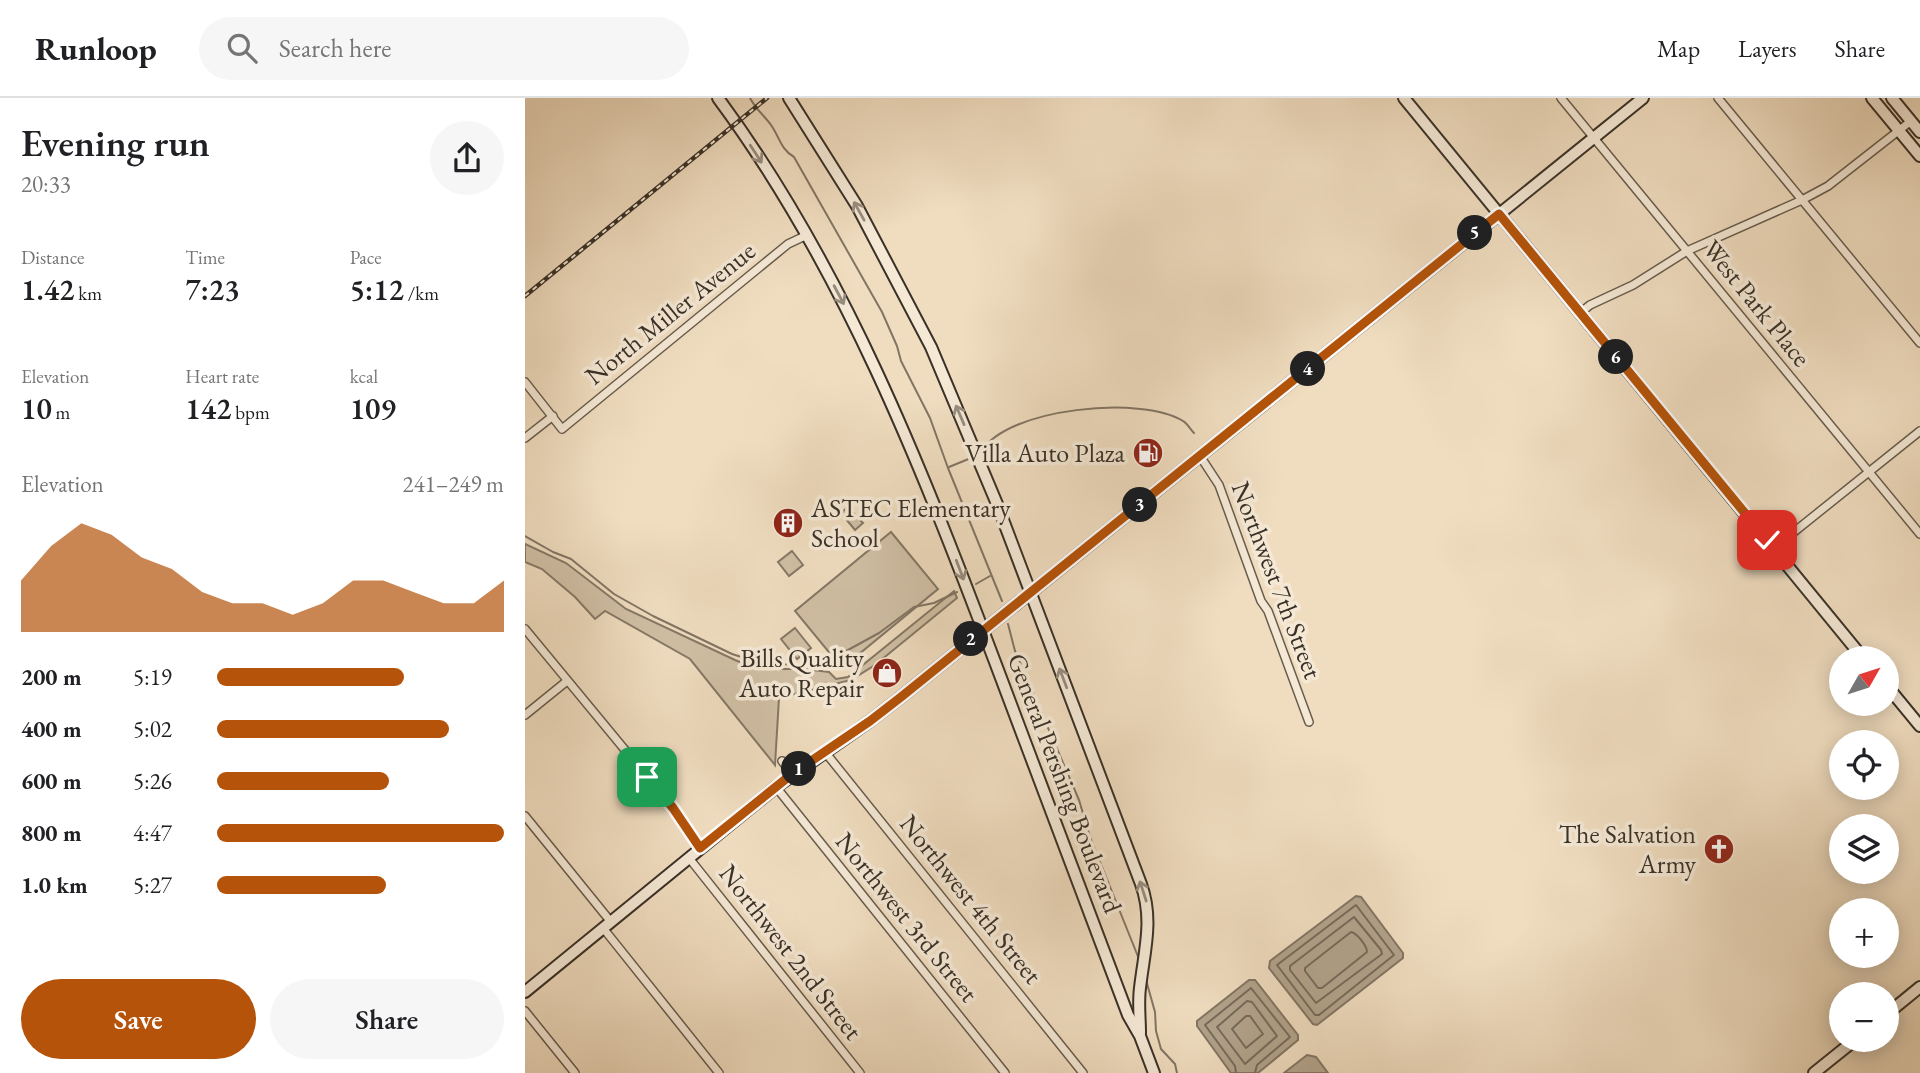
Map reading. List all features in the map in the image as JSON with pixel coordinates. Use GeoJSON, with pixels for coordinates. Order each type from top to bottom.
{"type":"FeatureCollection","features":[{"type":"Feature","properties":{"kind":"main road","name":"General Pershing Boulevard"},"geometry":{"type":"LineString","coordinates":[[718,98],[807,235],[877,370],[938,513],[1128,1014],[1140,1036],[1154,1073]]}},
{"type":"Feature","properties":{"kind":"main road","name":"General Pershing Boulevard"},"geometry":{"type":"LineString","coordinates":[[789,98],[857,206],[931,347],[997,504],[1146,897],[1149,923],[1139,997],[1140,1036]]}},
{"type":"Feature","properties":{"kind":"main road"},"geometry":{"type":"LineString","coordinates":[[1404,98],[1853,646]]}},
{"type":"Feature","properties":{"kind":"main road"},"geometry":{"type":"LineString","coordinates":[[525,992],[792,774],[870,721],[1643,98]]}},
{"type":"Feature","properties":{"kind":"main road"},"geometry":{"type":"LineString","coordinates":[[1872,98],[1918,150]]}},
{"type":"Feature","properties":{"kind":"main road"},"geometry":{"type":"LineString","coordinates":[[1892,98],[1920,132]]}},
{"type":"Feature","properties":{"kind":"main road"},"geometry":{"type":"LineString","coordinates":[[1899,700],[1919,722]]}},
{"type":"Feature","properties":{"kind":"main road"},"geometry":{"type":"LineString","coordinates":[[1115,979],[1128,986],[1141,980]]}},
{"type":"Feature","properties":{"kind":"main road"},"geometry":{"type":"LineString","coordinates":[[1899,1004],[1920,987]]}},
{"type":"Feature","properties":{"kind":"main road"},"geometry":{"type":"LineString","coordinates":[[1814,1073],[1840,1052]]}},
{"type":"Feature","properties":{"kind":"street","name":"West Park Place"},"geometry":{"type":"LineString","coordinates":[[1561,98],[1920,534]]}},
{"type":"Feature","properties":{"kind":"street"},"geometry":{"type":"LineString","coordinates":[[1718,98],[1920,343]]}},
{"type":"Feature","properties":{"kind":"street"},"geometry":{"type":"LineString","coordinates":[[1580,313],[1590,305],[1633,285],[1688,251],[1828,186],[1911,121]]}},
{"type":"Feature","properties":{"kind":"street","name":"North Miller Avenue"},"geometry":{"type":"LineString","coordinates":[[553,416],[562,429],[788,244],[807,235]]}},
{"type":"Feature","properties":{"kind":"street"},"geometry":{"type":"LineString","coordinates":[[525,383],[553,416],[525,438]]}},
{"type":"Feature","properties":{"kind":"street"},"geometry":{"type":"LineString","coordinates":[[1774,548],[1920,432]]}},
{"type":"Feature","properties":{"kind":"street","name":"Northwest 7th Street"},"geometry":{"type":"LineString","coordinates":[[1200,456],[1219,485],[1308,722]]}},
{"type":"Feature","properties":{"kind":"street","name":"Northwest 2nd Street"},"geometry":{"type":"LineString","coordinates":[[525,629],[673,808],[700,848]]}},
{"type":"Feature","properties":{"kind":"street"},"geometry":{"type":"LineString","coordinates":[[525,715],[567,681]]}},
{"type":"Feature","properties":{"kind":"street","name":"Northwest 4th Street"},"geometry":{"type":"LineString","coordinates":[[825,752],[1079,1071]]}},
{"type":"Feature","properties":{"kind":"street"},"geometry":{"type":"LineString","coordinates":[[782,761],[792,774]]}},
{"type":"Feature","properties":{"kind":"street","name":"Northwest 3rd Street"},"geometry":{"type":"LineString","coordinates":[[776,787],[1005,1073]]}},
{"type":"Feature","properties":{"kind":"street"},"geometry":{"type":"LineString","coordinates":[[525,816],[719,1073]]}},
{"type":"Feature","properties":{"kind":"street","name":"Northwest 2nd Street"},"geometry":{"type":"LineString","coordinates":[[689,858],[860,1073]]}},
{"type":"Feature","properties":{"kind":"street"},"geometry":{"type":"LineString","coordinates":[[525,1011],[575,1073]]}},
{"type":"Feature","properties":{"kind":"shaded area"},"geometry":{"type":"Polygon","coordinates":[[[848,507],[863,523],[855,530],[841,513],[848,507]]]}},
{"type":"Feature","properties":{"kind":"shaded area"},"geometry":{"type":"Polygon","coordinates":[[[891,532],[938,589],[842,668],[795,611],[891,532]]]}},
{"type":"Feature","properties":{"kind":"shaded area"},"geometry":{"type":"Polygon","coordinates":[[[525,544],[566,563],[626,609],[735,660],[758,669],[829,672],[836,679],[848,677],[954,591],[957,598],[875,665],[851,680],[779,698],[775,765],[690,659],[605,611],[595,619],[575,597],[542,569],[525,562],[525,544]]]}},
{"type":"Feature","properties":{"kind":"shaded area"},"geometry":{"type":"Polygon","coordinates":[[[792,551],[803,565],[789,576],[778,562],[792,551]]]}},
{"type":"Feature","properties":{"kind":"shaded area"},"geometry":{"type":"Polygon","coordinates":[[[795,628],[811,648],[797,659],[781,639],[795,628]]]}},
{"type":"Feature","properties":{"kind":"water"},"geometry":{"type":"Polygon","coordinates":[[[1356,896],[1361,897],[1403,953],[1403,958],[1317,1025],[1313,1024],[1269,968],[1270,961],[1356,896]]]}},
{"type":"Feature","properties":{"kind":"water"},"geometry":{"type":"Polygon","coordinates":[[[1249,980],[1255,980],[1298,1035],[1298,1040],[1258,1073],[1231,1073],[1197,1026],[1197,1021],[1249,980]]]}},
{"type":"Feature","properties":{"kind":"water"},"geometry":{"type":"Polygon","coordinates":[[[1307,1055],[1316,1057],[1328,1073],[1284,1073],[1307,1055]]]}},
{"type":"Feature","properties":{"kind":"waterway"},"geometry":{"type":"LineString","coordinates":[[750,98],[771,125],[783,147],[794,157],[882,312],[901,361],[930,418],[1002,601]]}},
{"type":"Feature","properties":{"kind":"waterway"},"geometry":{"type":"LineString","coordinates":[[982,451],[996,436],[1018,425],[1077,410],[1138,409],[1164,413],[1184,422],[1194,433]]}},
{"type":"Feature","properties":{"kind":"waterway"},"geometry":{"type":"LineString","coordinates":[[949,467],[971,458]]}},
{"type":"Feature","properties":{"kind":"waterway"},"geometry":{"type":"LineString","coordinates":[[525,536],[571,559],[614,594],[653,616],[732,654],[760,663],[798,665],[837,656],[879,633],[914,607],[934,603],[957,592]]}},
{"type":"Feature","properties":{"kind":"waterway"},"geometry":{"type":"LineString","coordinates":[[976,584],[990,576]]}},
{"type":"Feature","properties":{"kind":"waterway"},"geometry":{"type":"LineString","coordinates":[[1008,624],[1015,651],[1079,800],[1090,837],[1139,959]]}},
{"type":"Feature","properties":{"kind":"waterway"},"geometry":{"type":"LineString","coordinates":[[1146,980],[1161,1049],[1175,1064],[1177,1073]]}},
{"type":"Feature","properties":{"kind":"railway"},"geometry":{"type":"LineString","coordinates":[[525,296],[767,98]]}},
{"type":"Feature","properties":{"kind":"place","name":"Villa Auto Plaza"},"geometry":{"type":"Point","coordinates":[1148,453]}},
{"type":"Feature","properties":{"kind":"place","name":"ASTEC Elementary School"},"geometry":{"type":"Point","coordinates":[788,523]}},
{"type":"Feature","properties":{"kind":"place","name":"Bills Quality Auto Repair"},"geometry":{"type":"Point","coordinates":[887,673]}},
{"type":"Feature","properties":{"kind":"place","name":"The Salvation Army"},"geometry":{"type":"Point","coordinates":[1719,849]}},
{"type":"Feature","properties":{"kind":"route"},"geometry":{"type":"LineString","coordinates":[[647,777],[673,808],[700,848],[792,774],[901,697],[1499,214],[1767,540]]}}]}
